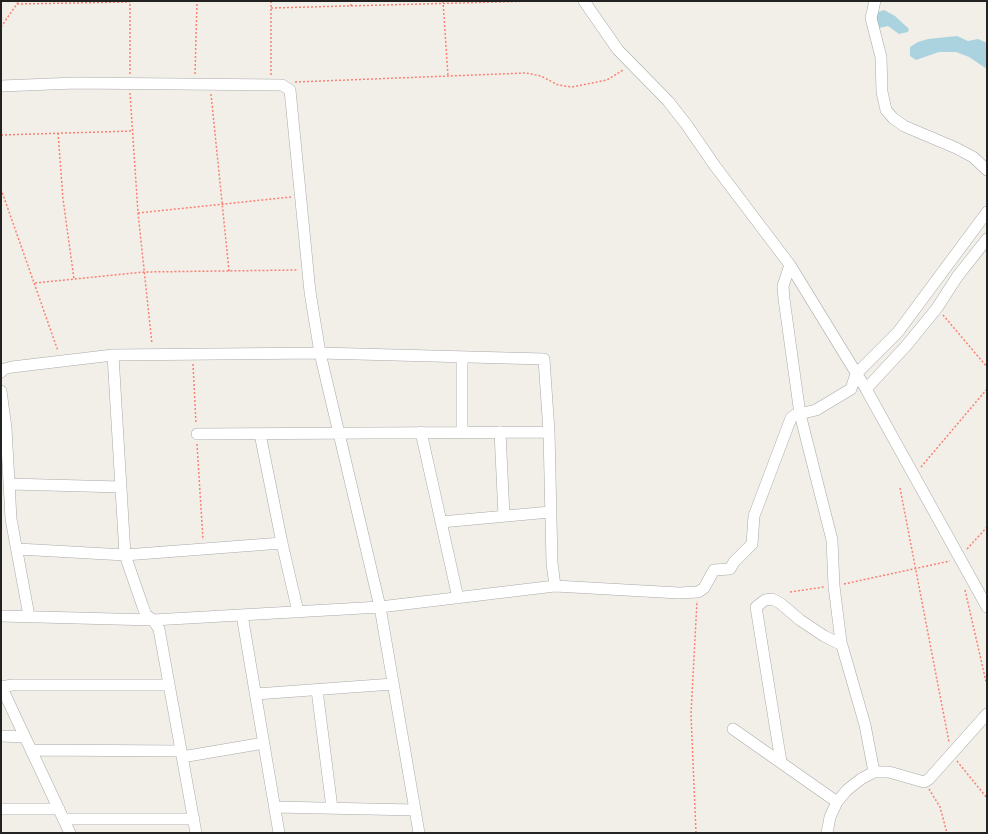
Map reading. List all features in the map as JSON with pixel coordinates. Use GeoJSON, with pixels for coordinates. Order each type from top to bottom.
{"type":"FeatureCollection","features":[{"type":"Feature","properties":{"kind":"street"},"geometry":{"type":"LineString","coordinates":[[584,1],[631,64],[668,100],[699,141],[749,214],[790,265],[866,389],[958,559],[987,608]]}},
{"type":"Feature","properties":{"kind":"street"},"geometry":{"type":"LineString","coordinates":[[875,1],[872,18],[881,57],[882,92],[886,110],[893,118],[904,126],[956,148],[973,158],[987,169]]}},
{"type":"Feature","properties":{"kind":"street"},"geometry":{"type":"LineString","coordinates":[[1,86],[76,83],[210,84],[271,85],[288,87],[290,90],[308,270],[320,353],[380,607],[419,833]]}},
{"type":"Feature","properties":{"kind":"street"},"geometry":{"type":"LineString","coordinates":[[1,616],[153,620],[380,607],[555,586],[679,593],[698,592],[704,588],[714,570],[730,569],[734,562],[752,544],[754,516],[788,422],[791,418],[816,410],[851,389],[856,374],[898,332],[987,212]]}},
{"type":"Feature","properties":{"kind":"street"},"geometry":{"type":"LineString","coordinates":[[866,389],[906,346],[937,308],[957,277],[987,239]]}},
{"type":"Feature","properties":{"kind":"street"},"geometry":{"type":"LineString","coordinates":[[790,265],[783,286],[800,414],[832,540],[834,586],[841,642],[865,725],[874,772]]}},
{"type":"Feature","properties":{"kind":"street"},"geometry":{"type":"LineString","coordinates":[[1,372],[4,369],[12,367],[113,355],[154,354],[320,353],[544,359],[549,432],[552,563],[555,586]]}},
{"type":"Feature","properties":{"kind":"street"},"geometry":{"type":"LineString","coordinates":[[113,355],[125,555],[146,615],[153,620],[159,629],[196,833]]}},
{"type":"Feature","properties":{"kind":"street"},"geometry":{"type":"LineString","coordinates":[[462,357],[462,432]]}},
{"type":"Feature","properties":{"kind":"street"},"geometry":{"type":"LineString","coordinates":[[1,391],[6,428],[11,519],[18,549],[29,616]]}},
{"type":"Feature","properties":{"kind":"street"},"geometry":{"type":"LineString","coordinates":[[421,432],[458,598]]}},
{"type":"Feature","properties":{"kind":"street"},"geometry":{"type":"LineString","coordinates":[[500,432],[504,516]]}},
{"type":"Feature","properties":{"kind":"street"},"geometry":{"type":"LineString","coordinates":[[197,434],[549,432]]}},
{"type":"Feature","properties":{"kind":"street"},"geometry":{"type":"LineString","coordinates":[[260,434],[282,543],[298,612]]}},
{"type":"Feature","properties":{"kind":"street"},"geometry":{"type":"LineString","coordinates":[[10,484],[121,487]]}},
{"type":"Feature","properties":{"kind":"street"},"geometry":{"type":"LineString","coordinates":[[441,522],[550,512]]}},
{"type":"Feature","properties":{"kind":"street"},"geometry":{"type":"LineString","coordinates":[[18,549],[125,555],[282,543]]}},
{"type":"Feature","properties":{"kind":"street"},"geometry":{"type":"LineString","coordinates":[[781,762],[756,607],[765,600],[772,599],[780,603],[824,636],[838,643],[841,642]]}},
{"type":"Feature","properties":{"kind":"street"},"geometry":{"type":"LineString","coordinates":[[242,615],[279,833]]}},
{"type":"Feature","properties":{"kind":"street"},"geometry":{"type":"LineString","coordinates":[[256,694],[393,684]]}},
{"type":"Feature","properties":{"kind":"street"},"geometry":{"type":"LineString","coordinates":[[70,833],[1,686],[169,685]]}},
{"type":"Feature","properties":{"kind":"street"},"geometry":{"type":"LineString","coordinates":[[317,690],[332,808]]}},
{"type":"Feature","properties":{"kind":"street"},"geometry":{"type":"LineString","coordinates":[[827,833],[830,817],[837,802],[847,790],[861,778],[874,772],[889,772],[916,781],[924,782],[929,779],[987,714]]}},
{"type":"Feature","properties":{"kind":"street"},"geometry":{"type":"LineString","coordinates":[[733,729],[837,802]]}},
{"type":"Feature","properties":{"kind":"street"},"geometry":{"type":"LineString","coordinates":[[1,736],[25,737]]}},
{"type":"Feature","properties":{"kind":"street"},"geometry":{"type":"LineString","coordinates":[[32,750],[182,754],[264,743]]}},
{"type":"Feature","properties":{"kind":"street"},"geometry":{"type":"LineString","coordinates":[[275,807],[415,810]]}},
{"type":"Feature","properties":{"kind":"street"},"geometry":{"type":"LineString","coordinates":[[1,809],[62,814],[194,819]]}},
{"type":"Feature","properties":{"kind":"path"},"geometry":{"type":"LineString","coordinates":[[1,27],[19,1]]}},
{"type":"Feature","properties":{"kind":"path"},"geometry":{"type":"LineString","coordinates":[[17,4],[130,1],[130,83],[132,131],[138,213],[154,354]]}},
{"type":"Feature","properties":{"kind":"path"},"geometry":{"type":"LineString","coordinates":[[195,84],[196,1]]}},
{"type":"Feature","properties":{"kind":"path"},"geometry":{"type":"LineString","coordinates":[[271,1],[271,85]]}},
{"type":"Feature","properties":{"kind":"path"},"geometry":{"type":"LineString","coordinates":[[351,1],[351,6]]}},
{"type":"Feature","properties":{"kind":"path"},"geometry":{"type":"LineString","coordinates":[[271,8],[444,2],[535,1]]}},
{"type":"Feature","properties":{"kind":"path"},"geometry":{"type":"LineString","coordinates":[[444,2],[448,76]]}},
{"type":"Feature","properties":{"kind":"path"},"geometry":{"type":"LineString","coordinates":[[288,87],[294,82],[299,81],[534,74],[558,85],[572,87],[607,80],[631,64]]}},
{"type":"Feature","properties":{"kind":"path"},"geometry":{"type":"LineString","coordinates":[[210,84],[229,271]]}},
{"type":"Feature","properties":{"kind":"path"},"geometry":{"type":"LineString","coordinates":[[1,135],[132,131]]}},
{"type":"Feature","properties":{"kind":"path"},"geometry":{"type":"LineString","coordinates":[[58,133],[63,199],[74,279]]}},
{"type":"Feature","properties":{"kind":"path"},"geometry":{"type":"LineString","coordinates":[[1,189],[35,283],[61,362]]}},
{"type":"Feature","properties":{"kind":"path"},"geometry":{"type":"LineString","coordinates":[[138,213],[301,196]]}},
{"type":"Feature","properties":{"kind":"path"},"geometry":{"type":"LineString","coordinates":[[35,283],[144,272],[308,270]]}},
{"type":"Feature","properties":{"kind":"path"},"geometry":{"type":"LineString","coordinates":[[937,308],[987,367]]}},
{"type":"Feature","properties":{"kind":"path"},"geometry":{"type":"LineString","coordinates":[[192,354],[204,550]]}},
{"type":"Feature","properties":{"kind":"path"},"geometry":{"type":"LineString","coordinates":[[987,371],[987,381]]}},
{"type":"Feature","properties":{"kind":"path"},"geometry":{"type":"LineString","coordinates":[[913,476],[987,389]]}},
{"type":"Feature","properties":{"kind":"path"},"geometry":{"type":"LineString","coordinates":[[900,488],[951,754],[987,798]]}},
{"type":"Feature","properties":{"kind":"path"},"geometry":{"type":"LineString","coordinates":[[790,592],[834,586],[958,559],[987,527]]}},
{"type":"Feature","properties":{"kind":"path"},"geometry":{"type":"LineString","coordinates":[[965,588],[987,686]]}},
{"type":"Feature","properties":{"kind":"path"},"geometry":{"type":"LineString","coordinates":[[696,833],[691,714],[698,592]]}},
{"type":"Feature","properties":{"kind":"path"},"geometry":{"type":"LineString","coordinates":[[924,782],[940,807],[947,833]]}},
{"type":"Feature","properties":{"kind":"water"},"geometry":{"type":"Polygon","coordinates":[[[884,10],[895,16],[909,29],[908,32],[899,34],[888,26],[879,28],[873,19],[876,13],[884,10]]]}},
{"type":"Feature","properties":{"kind":"water"},"geometry":{"type":"Polygon","coordinates":[[[957,36],[968,41],[978,39],[987,43],[987,69],[969,57],[956,52],[939,52],[916,60],[910,56],[910,47],[918,42],[928,39],[957,36]]]}}]}
